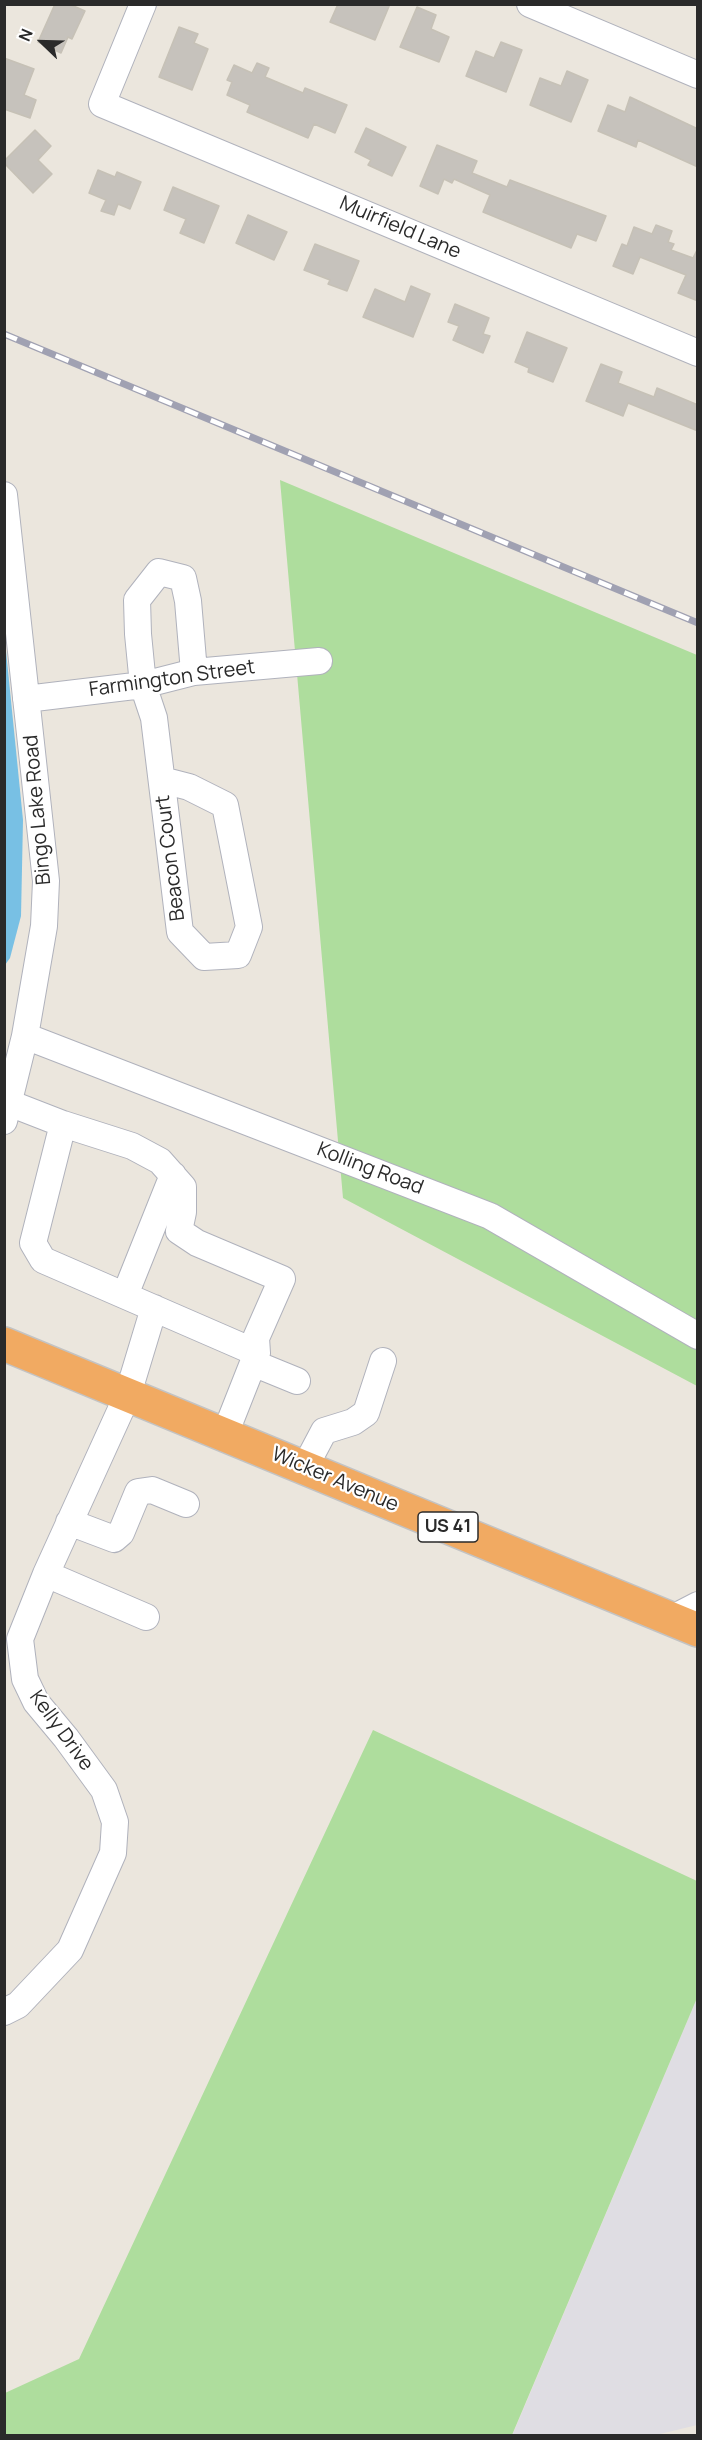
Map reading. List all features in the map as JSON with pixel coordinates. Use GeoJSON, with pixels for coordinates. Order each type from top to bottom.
{"type":"FeatureCollection","features":[{"type":"Feature","properties":{"kind":"highway","name":"Wicker Avenue"},"geometry":{"type":"LineString","coordinates":[[4,1344],[305,1467],[689,1618]]}},
{"type":"Feature","properties":{"kind":"street","name":"Muirfield Lane"},"geometry":{"type":"LineString","coordinates":[[143,4],[102,104],[698,353]]}},
{"type":"Feature","properties":{"kind":"street"},"geometry":{"type":"LineString","coordinates":[[530,4],[698,75]]}},
{"type":"Feature","properties":{"kind":"street","name":"Bingo Lake Road"},"geometry":{"type":"LineString","coordinates":[[4,495],[46,881],[44,926],[25,1036],[7,1112]]}},
{"type":"Feature","properties":{"kind":"street","name":"Beacon Court"},"geometry":{"type":"LineString","coordinates":[[162,780],[189,787],[225,805],[249,927],[238,955],[204,957],[180,932],[154,718],[142,685],[137,600],[159,572],[183,578],[188,601],[194,672]]}},
{"type":"Feature","properties":{"kind":"street","name":"Farmington Street"},"geometry":{"type":"LineString","coordinates":[[27,699],[142,685],[194,672],[319,661]]}},
{"type":"Feature","properties":{"kind":"street","name":"Kolling Road"},"geometry":{"type":"LineString","coordinates":[[25,1036],[490,1216],[698,1336]]}},
{"type":"Feature","properties":{"kind":"street"},"geometry":{"type":"LineString","coordinates":[[7,1112],[63,1124],[132,1146],[160,1161],[183,1186],[183,1212],[179,1232],[197,1243],[282,1279],[256,1338],[255,1358],[225,1434]]}},
{"type":"Feature","properties":{"kind":"street"},"geometry":{"type":"LineString","coordinates":[[63,1124],[33,1243],[43,1260],[154,1308],[297,1381]]}},
{"type":"Feature","properties":{"kind":"street"},"geometry":{"type":"LineString","coordinates":[[125,1295],[173,1175]]}},
{"type":"Feature","properties":{"kind":"street","name":"Kelly Drive"},"geometry":{"type":"LineString","coordinates":[[4,2012],[18,2005],[70,1950],[113,1853],[115,1822],[104,1790],[36,1702],[25,1679],[20,1639],[69,1521],[128,1394],[154,1308]]}},
{"type":"Feature","properties":{"kind":"street"},"geometry":{"type":"LineString","coordinates":[[305,1467],[324,1431],[352,1422],[366,1413],[383,1361]]}},
{"type":"Feature","properties":{"kind":"street"},"geometry":{"type":"LineString","coordinates":[[69,1521],[114,1539],[121,1533],[138,1492],[152,1490],[186,1504]]}},
{"type":"Feature","properties":{"kind":"street"},"geometry":{"type":"LineString","coordinates":[[46,1574],[146,1617]]}},
{"type":"Feature","properties":{"kind":"shaded area"},"geometry":{"type":"Polygon","coordinates":[[[697,1998],[697,2425],[656,2435],[512,2436],[697,1998]]]}},
{"type":"Feature","properties":{"kind":"green space"},"geometry":{"type":"Polygon","coordinates":[[[280,480],[697,655],[697,1386],[343,1198],[280,480]]]}},
{"type":"Feature","properties":{"kind":"green space"},"geometry":{"type":"Polygon","coordinates":[[[373,1730],[697,1881],[697,1998],[512,2435],[5,2435],[5,2393],[79,2359],[373,1730]]]}},
{"type":"Feature","properties":{"kind":"water"},"geometry":{"type":"Polygon","coordinates":[[[4,631],[23,820],[21,916],[10,958],[5,965],[4,631]]]}},
{"type":"Feature","properties":{"kind":"building"},"geometry":{"type":"Polygon","coordinates":[[[55,4],[69,4],[85,11],[72,39],[68,37],[61,53],[38,42],[55,4]]]}},
{"type":"Feature","properties":{"kind":"building"},"geometry":{"type":"Polygon","coordinates":[[[338,4],[390,4],[375,40],[330,22],[338,4]]]}},
{"type":"Feature","properties":{"kind":"building"},"geometry":{"type":"Polygon","coordinates":[[[417,7],[436,15],[431,29],[449,37],[439,62],[400,47],[417,7]]]}},
{"type":"Feature","properties":{"kind":"building"},"geometry":{"type":"Polygon","coordinates":[[[179,27],[198,34],[194,43],[208,49],[192,90],[159,77],[179,27]]]}},
{"type":"Feature","properties":{"kind":"building"},"geometry":{"type":"Polygon","coordinates":[[[501,42],[522,50],[506,92],[466,76],[476,51],[494,58],[501,42]]]}},
{"type":"Feature","properties":{"kind":"building"},"geometry":{"type":"Polygon","coordinates":[[[4,58],[34,69],[24,95],[36,100],[30,118],[4,109],[4,58]]]}},
{"type":"Feature","properties":{"kind":"building"},"geometry":{"type":"Polygon","coordinates":[[[257,63],[269,68],[265,77],[303,93],[305,88],[347,105],[335,133],[314,124],[308,138],[247,112],[250,105],[227,95],[232,82],[227,80],[234,65],[252,73],[257,63]]]}},
{"type":"Feature","properties":{"kind":"building"},"geometry":{"type":"Polygon","coordinates":[[[567,71],[588,80],[571,122],[530,105],[540,78],[561,86],[567,71]]]}},
{"type":"Feature","properties":{"kind":"building"},"geometry":{"type":"Polygon","coordinates":[[[630,97],[698,129],[698,167],[638,140],[636,147],[598,131],[608,105],[625,112],[630,97]]]}},
{"type":"Feature","properties":{"kind":"building"},"geometry":{"type":"Polygon","coordinates":[[[366,128],[406,147],[392,176],[368,165],[371,160],[355,152],[366,128]]]}},
{"type":"Feature","properties":{"kind":"building"},"geometry":{"type":"Polygon","coordinates":[[[35,130],[51,146],[38,160],[52,174],[33,193],[4,161],[35,130]]]}},
{"type":"Feature","properties":{"kind":"building"},"geometry":{"type":"Polygon","coordinates":[[[437,145],[477,161],[472,173],[507,187],[510,180],[606,216],[596,241],[577,234],[571,248],[483,212],[490,195],[454,179],[452,183],[444,179],[438,194],[420,186],[437,145]]]}},
{"type":"Feature","properties":{"kind":"building"},"geometry":{"type":"Polygon","coordinates":[[[98,170],[115,177],[117,172],[141,182],[130,209],[118,204],[114,215],[101,211],[106,200],[89,193],[98,170]]]}},
{"type":"Feature","properties":{"kind":"building"},"geometry":{"type":"Polygon","coordinates":[[[173,187],[219,206],[204,243],[180,233],[186,219],[164,210],[173,187]]]}},
{"type":"Feature","properties":{"kind":"building"},"geometry":{"type":"Polygon","coordinates":[[[248,215],[287,232],[274,260],[236,243],[248,215]]]}},
{"type":"Feature","properties":{"kind":"building"},"geometry":{"type":"Polygon","coordinates":[[[656,225],[672,231],[668,242],[674,244],[671,250],[693,258],[698,248],[698,301],[678,293],[686,275],[640,257],[633,274],[613,266],[622,244],[627,246],[634,227],[652,234],[656,225]]]}},
{"type":"Feature","properties":{"kind":"building"},"geometry":{"type":"Polygon","coordinates":[[[315,244],[359,261],[347,291],[328,284],[330,280],[304,270],[315,244]]]}},
{"type":"Feature","properties":{"kind":"building"},"geometry":{"type":"Polygon","coordinates":[[[411,286],[430,294],[413,337],[363,317],[375,289],[405,302],[411,286]]]}},
{"type":"Feature","properties":{"kind":"building"},"geometry":{"type":"Polygon","coordinates":[[[455,304],[489,318],[483,334],[490,336],[483,353],[453,340],[459,326],[448,322],[455,304]]]}},
{"type":"Feature","properties":{"kind":"building"},"geometry":{"type":"Polygon","coordinates":[[[527,332],[567,348],[553,382],[528,372],[529,368],[515,362],[527,332]]]}},
{"type":"Feature","properties":{"kind":"building"},"geometry":{"type":"Polygon","coordinates":[[[601,364],[622,372],[618,383],[654,397],[657,388],[698,405],[698,431],[628,403],[623,416],[586,401],[601,364]]]}},
{"type":"Feature","properties":{"kind":"railway"},"geometry":{"type":"LineString","coordinates":[[4,334],[698,623]]}}]}
